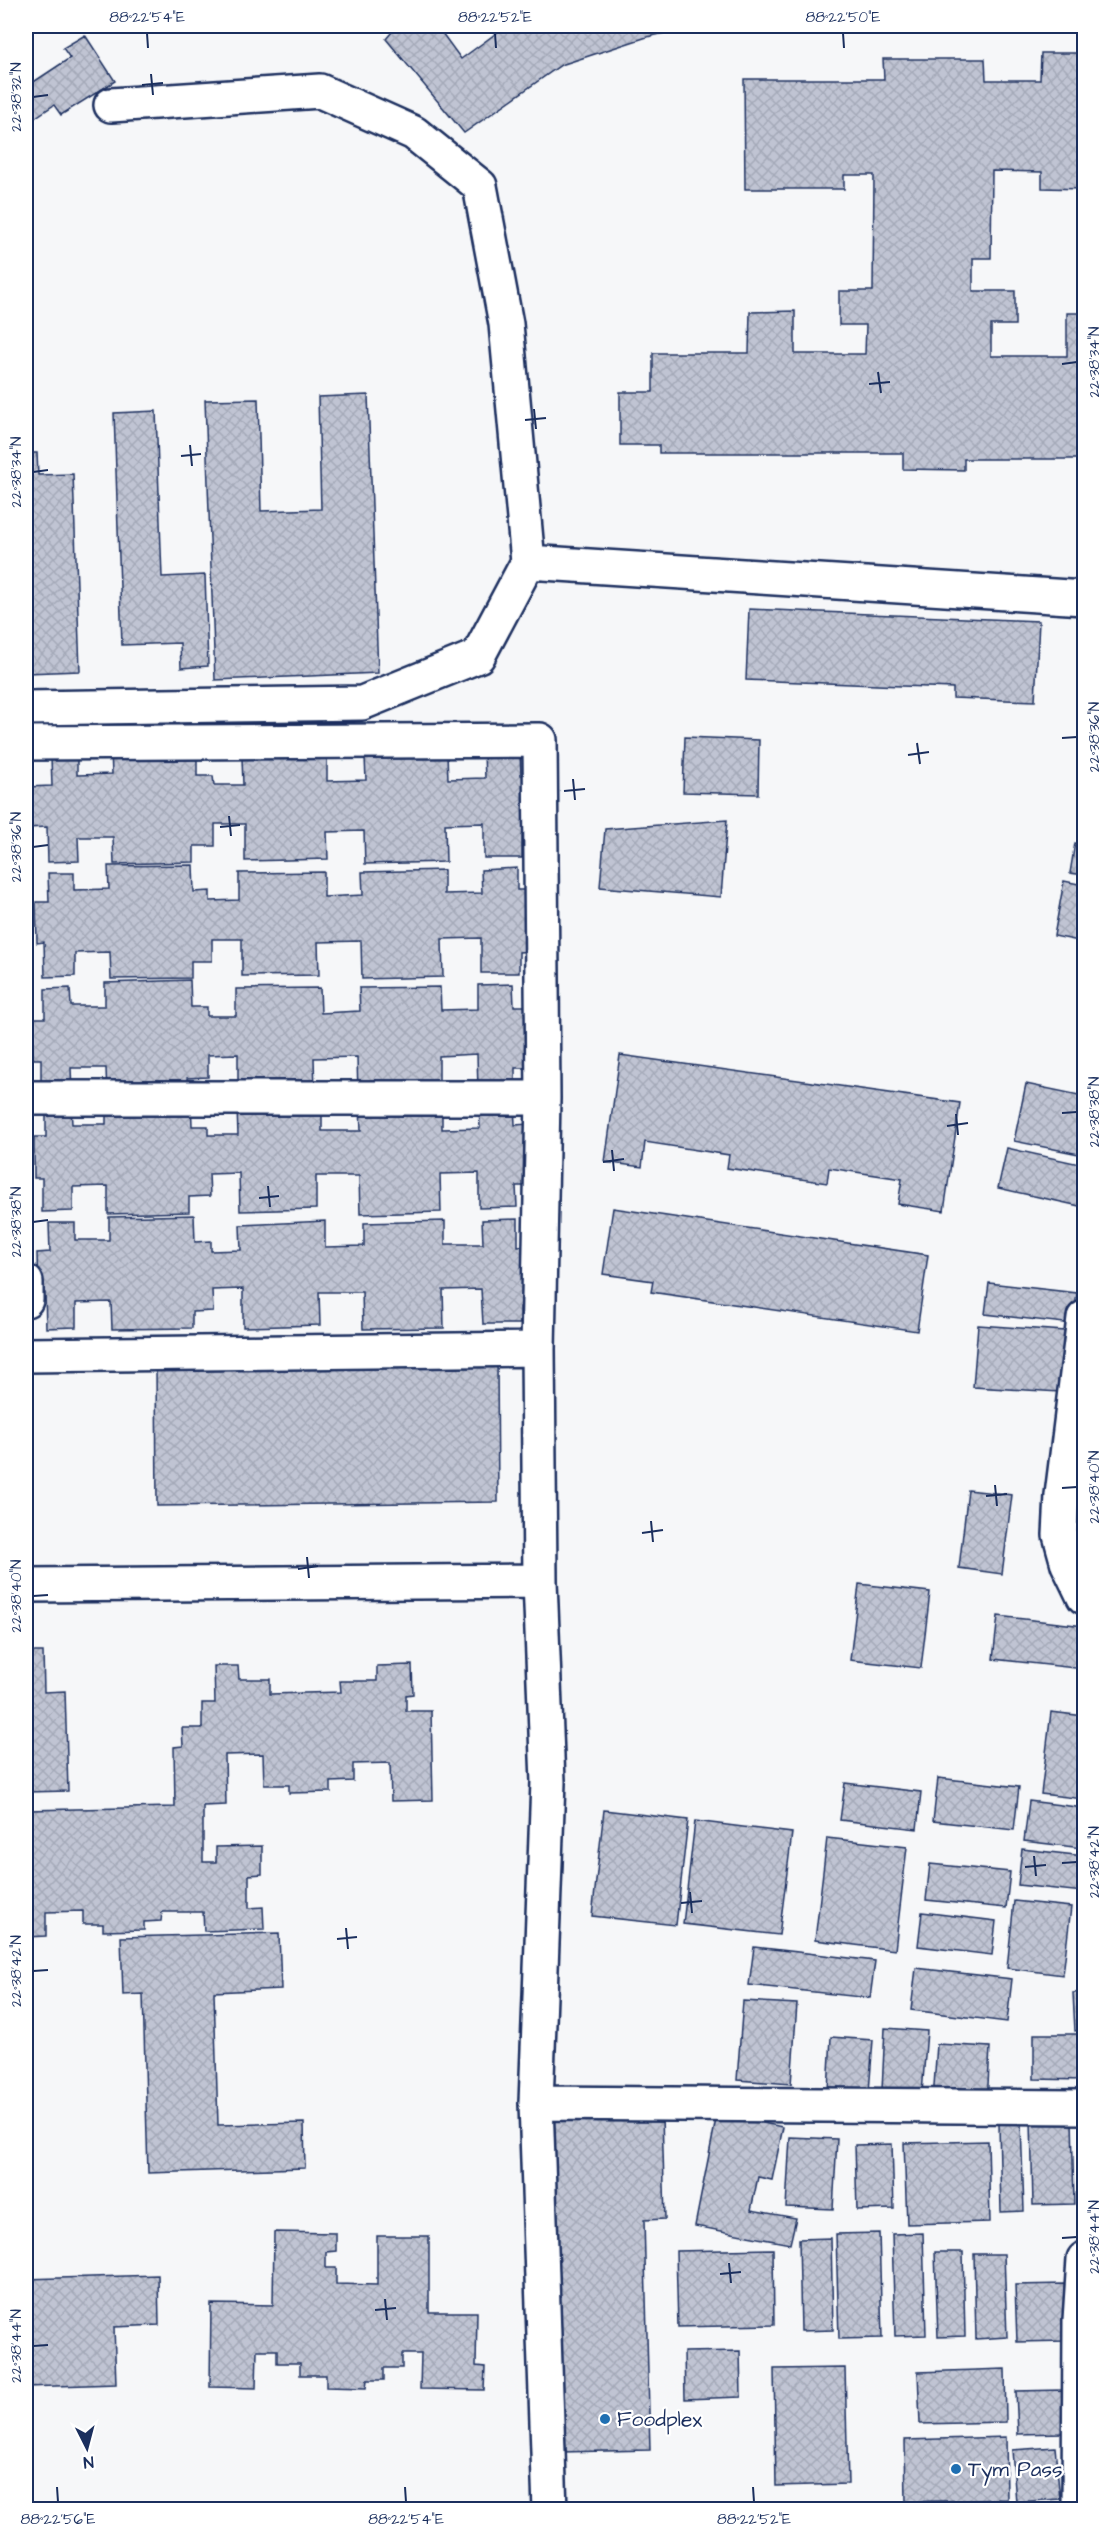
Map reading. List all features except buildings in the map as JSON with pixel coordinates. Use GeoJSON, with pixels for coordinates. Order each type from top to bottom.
{"type":"FeatureCollection","features":[{"type":"Feature","properties":{"kind":"street"},"geometry":{"type":"LineString","coordinates":[[26,708],[362,703],[478,656],[528,562],[506,324],[480,186],[414,133],[320,91],[111,105]]}},
{"type":"Feature","properties":{"kind":"street"},"geometry":{"type":"LineString","coordinates":[[528,562],[1084,598]]}},
{"type":"Feature","properties":{"kind":"street"},"geometry":{"type":"LineString","coordinates":[[26,743],[540,740],[543,1098],[538,1349],[540,1581],[548,1782],[536,2103],[550,2510]]}},
{"type":"Feature","properties":{"kind":"street"},"geometry":{"type":"LineString","coordinates":[[26,1098],[543,1098]]}},
{"type":"Feature","properties":{"kind":"street"},"geometry":{"type":"LineString","coordinates":[[26,1282],[26,1300]]}},
{"type":"Feature","properties":{"kind":"street"},"geometry":{"type":"LineString","coordinates":[[1084,1318],[1062,1495],[1060,1536],[1068,1564],[1084,1597]]}},
{"type":"Feature","properties":{"kind":"street"},"geometry":{"type":"LineString","coordinates":[[26,1354],[538,1349]]}},
{"type":"Feature","properties":{"kind":"street"},"geometry":{"type":"LineString","coordinates":[[26,1585],[540,1581]]}},
{"type":"Feature","properties":{"kind":"street"},"geometry":{"type":"LineString","coordinates":[[536,2103],[1084,2115]]}},
{"type":"Feature","properties":{"kind":"street"},"geometry":{"type":"LineString","coordinates":[[1079,2510],[1080,2320],[1084,2259]]}},
{"type":"Feature","properties":{"kind":"place","name":"Foodplex"},"geometry":{"type":"Point","coordinates":[605,2419]}},
{"type":"Feature","properties":{"kind":"place","name":"Tym Pass"},"geometry":{"type":"Point","coordinates":[956,2469]}}]}
